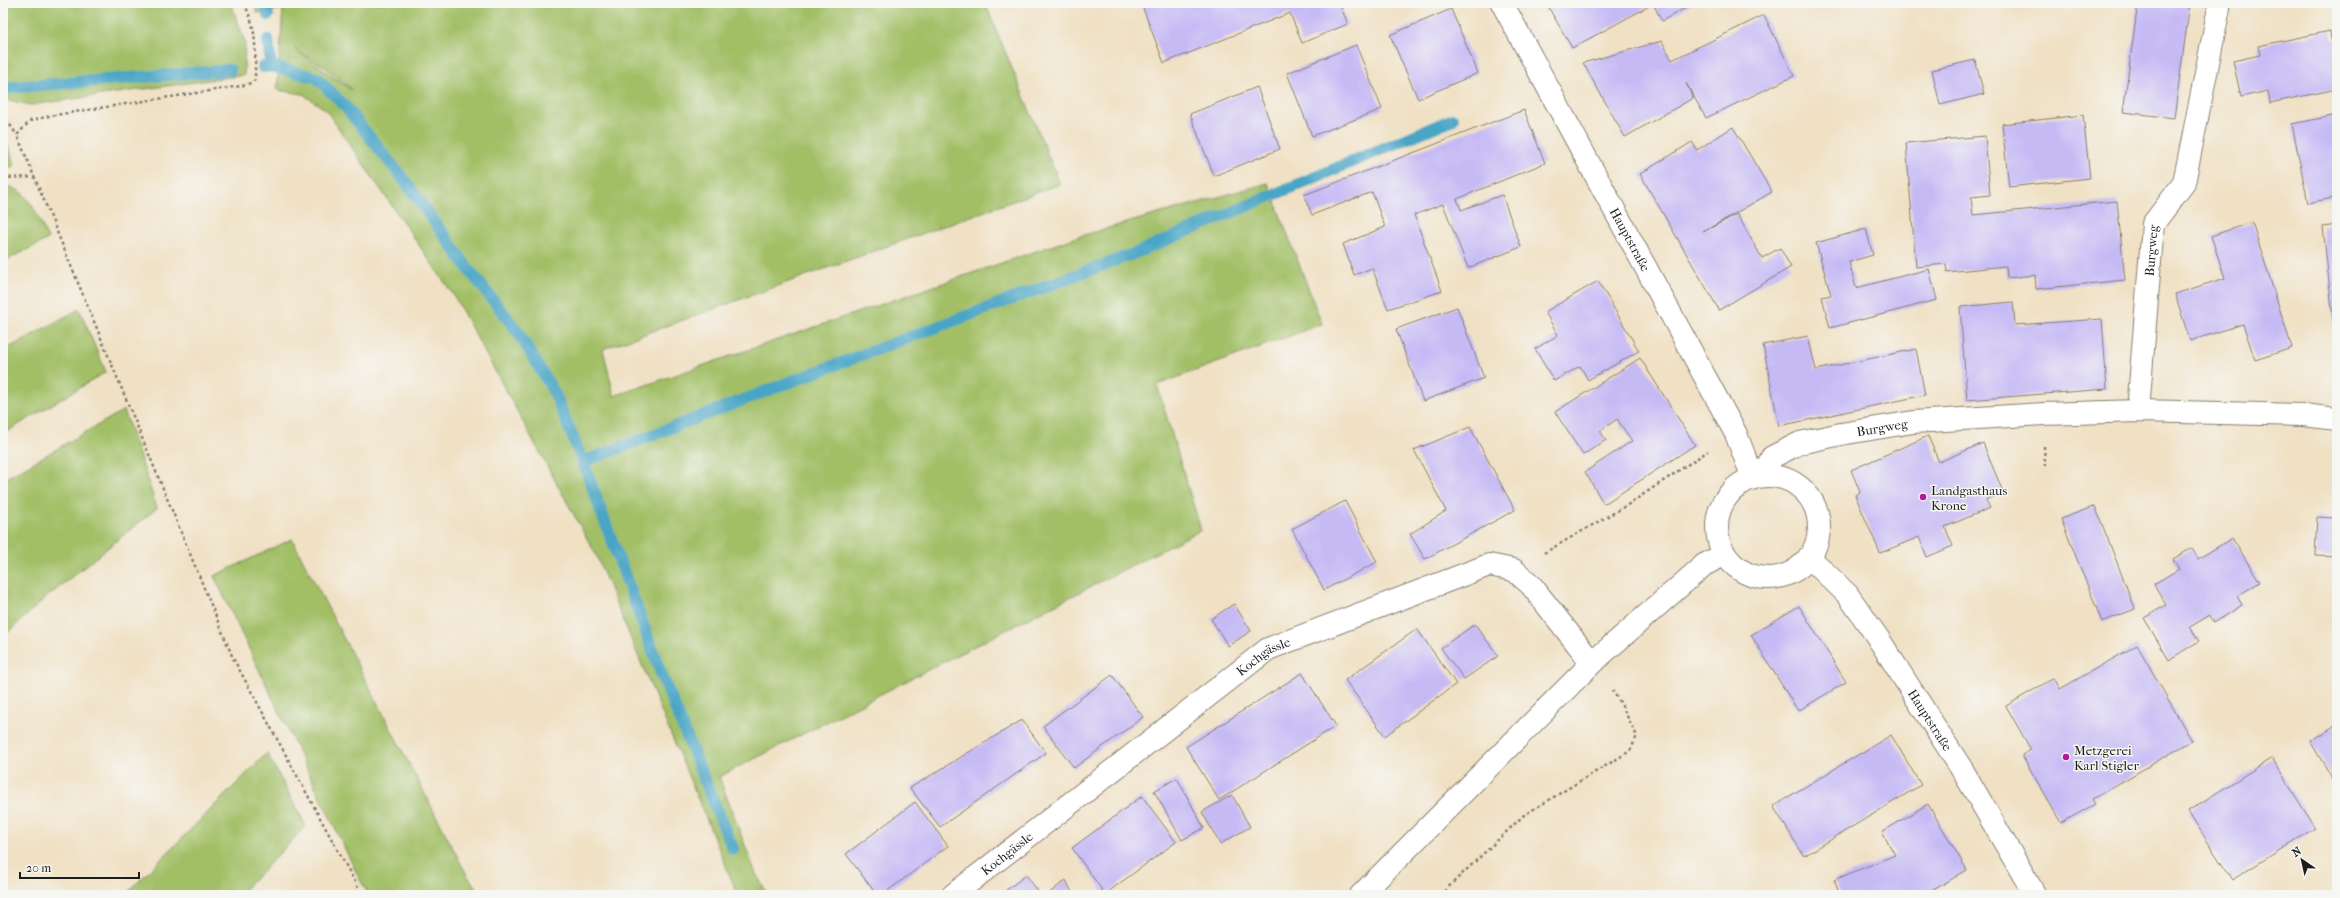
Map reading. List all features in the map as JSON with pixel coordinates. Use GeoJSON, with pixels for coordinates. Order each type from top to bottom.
{"type":"FeatureCollection","features":[{"type":"Feature","properties":{"kind":"street","name":"Hauptstraße"},"geometry":{"type":"LineString","coordinates":[[1502,3],[1758,477]]}},
{"type":"Feature","properties":{"kind":"street","name":"Burgweg"},"geometry":{"type":"LineString","coordinates":[[2138,411],[2153,224],[2184,183],[2218,5]]}},
{"type":"Feature","properties":{"kind":"street","name":"Burgweg"},"geometry":{"type":"LineString","coordinates":[[1758,477],[1772,457],[1800,443],[1841,434],[1921,422],[2044,414],[2138,411],[2303,415],[2337,419]]}},
{"type":"Feature","properties":{"kind":"street"},"geometry":{"type":"LineString","coordinates":[[1758,477],[1779,477],[1794,484],[1810,499],[1815,509],[1819,525],[1816,542],[1809,556],[1797,568],[1788,573],[1767,578],[1750,575],[1736,567],[1725,554],[1718,540],[1717,525],[1720,509],[1727,495],[1739,485],[1758,477]]}},
{"type":"Feature","properties":{"kind":"street"},"geometry":{"type":"LineString","coordinates":[[1361,895],[1592,663],[1682,583],[1704,565],[1725,554]]}},
{"type":"Feature","properties":{"kind":"street","name":"Hauptstraße"},"geometry":{"type":"LineString","coordinates":[[1809,556],[1848,595],[1878,638],[1963,771],[2035,895]]}},
{"type":"Feature","properties":{"kind":"street","name":"Kochgässle"},"geometry":{"type":"LineString","coordinates":[[953,895],[1268,649],[1489,566],[1514,570]]}},
{"type":"Feature","properties":{"kind":"street"},"geometry":{"type":"LineString","coordinates":[[1514,570],[1531,585],[1592,663]]}},
{"type":"Feature","properties":{"kind":"path"},"geometry":{"type":"LineString","coordinates":[[17,135],[30,121],[49,116],[247,85],[255,80],[255,35],[253,21],[244,3]]}},
{"type":"Feature","properties":{"kind":"path"},"geometry":{"type":"LineString","coordinates":[[3,116],[17,135],[233,658],[362,895]]}},
{"type":"Feature","properties":{"kind":"path"},"geometry":{"type":"LineString","coordinates":[[3,178],[34,177]]}},
{"type":"Feature","properties":{"kind":"path"},"geometry":{"type":"LineString","coordinates":[[1514,570],[1629,504],[1736,434]]}},
{"type":"Feature","properties":{"kind":"path"},"geometry":{"type":"LineString","coordinates":[[1440,895],[1524,815],[1630,751],[1637,736],[1620,702],[1592,663]]}},
{"type":"Feature","properties":{"kind":"green space"},"geometry":{"type":"Polygon","coordinates":[[[3,3],[231,3],[245,42],[244,75],[31,105],[8,100],[3,96],[3,3]]]}},
{"type":"Feature","properties":{"kind":"green space"},"geometry":{"type":"Polygon","coordinates":[[[254,3],[985,3],[1060,184],[603,349],[614,396],[1080,236],[1268,183],[1322,324],[1157,385],[1201,530],[719,777],[756,874],[768,895],[738,895],[596,555],[454,296],[326,110],[303,94],[277,90],[283,9],[257,13],[254,3]],[[295,49],[351,89],[326,68],[295,49]]]}},
{"type":"Feature","properties":{"kind":"green space"},"geometry":{"type":"Polygon","coordinates":[[[3,137],[10,149],[14,167],[3,166],[3,137]]]}},
{"type":"Feature","properties":{"kind":"green space"},"geometry":{"type":"Polygon","coordinates":[[[3,186],[12,187],[20,192],[32,205],[48,239],[3,262],[3,186]]]}},
{"type":"Feature","properties":{"kind":"green space"},"geometry":{"type":"Polygon","coordinates":[[[79,309],[106,372],[3,434],[3,351],[79,309]]]}},
{"type":"Feature","properties":{"kind":"green space"},"geometry":{"type":"Polygon","coordinates":[[[124,410],[157,508],[42,601],[3,637],[3,480],[124,410]]]}},
{"type":"Feature","properties":{"kind":"green space"},"geometry":{"type":"Polygon","coordinates":[[[292,539],[467,875],[481,895],[369,895],[359,878],[214,576],[292,539]]]}},
{"type":"Feature","properties":{"kind":"green space"},"geometry":{"type":"Polygon","coordinates":[[[267,753],[306,826],[239,895],[125,895],[267,753]]]}},
{"type":"Feature","properties":{"kind":"building"},"geometry":{"type":"Polygon","coordinates":[[[1141,3],[1339,3],[1348,24],[1302,43],[1290,13],[1164,63],[1141,3]]]}},
{"type":"Feature","properties":{"kind":"building"},"geometry":{"type":"Polygon","coordinates":[[[1546,3],[1694,3],[1662,21],[1653,4],[1572,48],[1546,3]]]}},
{"type":"Feature","properties":{"kind":"building"},"geometry":{"type":"Polygon","coordinates":[[[2138,3],[2190,3],[2174,118],[2123,112],[2138,3]]]}},
{"type":"Feature","properties":{"kind":"building"},"geometry":{"type":"Polygon","coordinates":[[[1451,9],[1478,73],[1418,99],[1390,35],[1451,9]]]}},
{"type":"Feature","properties":{"kind":"building"},"geometry":{"type":"Polygon","coordinates":[[[1764,15],[1794,76],[1706,118],[1686,83],[1693,98],[1625,137],[1583,63],[1662,41],[1672,60],[1764,15]]]}},
{"type":"Feature","properties":{"kind":"building"},"geometry":{"type":"Polygon","coordinates":[[[2330,31],[2331,40],[2337,39],[2337,89],[2270,103],[2268,91],[2241,97],[2233,61],[2260,55],[2258,46],[2330,31]]]}},
{"type":"Feature","properties":{"kind":"building"},"geometry":{"type":"Polygon","coordinates":[[[1356,45],[1382,109],[1312,136],[1287,73],[1356,45]]]}},
{"type":"Feature","properties":{"kind":"building"},"geometry":{"type":"Polygon","coordinates":[[[1975,60],[1984,94],[1940,105],[1932,70],[1975,60]]]}},
{"type":"Feature","properties":{"kind":"building"},"geometry":{"type":"Polygon","coordinates":[[[1257,87],[1280,149],[1214,176],[1190,114],[1257,87]]]}},
{"type":"Feature","properties":{"kind":"building"},"geometry":{"type":"Polygon","coordinates":[[[1524,110],[1545,163],[1457,199],[1461,210],[1502,195],[1521,247],[1468,268],[1443,204],[1414,215],[1442,291],[1388,309],[1372,268],[1354,275],[1343,244],[1385,227],[1372,192],[1312,215],[1304,195],[1524,110]]]}},
{"type":"Feature","properties":{"kind":"building"},"geometry":{"type":"Polygon","coordinates":[[[2083,115],[2090,178],[2009,187],[2002,124],[2083,115]]]}},
{"type":"Feature","properties":{"kind":"building"},"geometry":{"type":"Polygon","coordinates":[[[2337,115],[2337,197],[2308,203],[2292,124],[2337,115]]]}},
{"type":"Feature","properties":{"kind":"building"},"geometry":{"type":"Polygon","coordinates":[[[1733,127],[1772,192],[1703,232],[1737,214],[1762,258],[1780,248],[1791,267],[1719,310],[1640,174],[1692,142],[1697,150],[1733,127]]]}},
{"type":"Feature","properties":{"kind":"building"},"geometry":{"type":"Polygon","coordinates":[[[1985,136],[1990,195],[1971,197],[1973,215],[2117,201],[2125,280],[2036,289],[2035,275],[2007,278],[2006,266],[1947,272],[1946,264],[1916,267],[1906,143],[1985,136]]]}},
{"type":"Feature","properties":{"kind":"building"},"geometry":{"type":"Polygon","coordinates":[[[2252,222],[2292,348],[2255,360],[2243,324],[2190,341],[2175,294],[2225,278],[2211,236],[2252,222]]]}},
{"type":"Feature","properties":{"kind":"building"},"geometry":{"type":"Polygon","coordinates":[[[2337,225],[2336,385],[2334,328],[2323,227],[2337,225]]]}},
{"type":"Feature","properties":{"kind":"building"},"geometry":{"type":"Polygon","coordinates":[[[1866,229],[1873,255],[1849,262],[1856,288],[1929,269],[1937,300],[1830,328],[1822,297],[1831,295],[1816,243],[1866,229]]]}},
{"type":"Feature","properties":{"kind":"building"},"geometry":{"type":"Polygon","coordinates":[[[1598,281],[1639,351],[1588,380],[1580,366],[1554,381],[1535,349],[1558,335],[1545,312],[1598,281]]]}},
{"type":"Feature","properties":{"kind":"building"},"geometry":{"type":"Polygon","coordinates":[[[2013,302],[2015,325],[2102,319],[2107,389],[1967,400],[1960,307],[2013,302]]]}},
{"type":"Feature","properties":{"kind":"building"},"geometry":{"type":"Polygon","coordinates":[[[1457,307],[1484,378],[1423,401],[1396,329],[1457,307]]]}},
{"type":"Feature","properties":{"kind":"building"},"geometry":{"type":"Polygon","coordinates":[[[1808,336],[1816,370],[1916,349],[1925,395],[1779,426],[1763,345],[1808,336]]]}},
{"type":"Feature","properties":{"kind":"building"},"geometry":{"type":"Polygon","coordinates":[[[1640,358],[1695,445],[1604,504],[1585,472],[1632,441],[1617,419],[1600,431],[1606,440],[1583,455],[1555,412],[1640,358]]]}},
{"type":"Feature","properties":{"kind":"building"},"geometry":{"type":"Polygon","coordinates":[[[1470,427],[1515,510],[1425,559],[1410,534],[1446,511],[1414,450],[1470,427]]]}},
{"type":"Feature","properties":{"kind":"building","name":"Landgasthaus Krone"},"geometry":{"type":"Polygon","coordinates":[[[1928,436],[1939,462],[1983,443],[2003,492],[1986,500],[1990,508],[1945,527],[1953,546],[1927,557],[1919,537],[1880,553],[1855,495],[1860,492],[1851,470],[1928,436]]]}},
{"type":"Feature","properties":{"kind":"building"},"geometry":{"type":"Polygon","coordinates":[[[2336,491],[2337,556],[2315,555],[2317,517],[2334,518],[2336,491]]]}},
{"type":"Feature","properties":{"kind":"building"},"geometry":{"type":"Polygon","coordinates":[[[1345,501],[1377,562],[1324,590],[1292,529],[1345,501]]]}},
{"type":"Feature","properties":{"kind":"building"},"geometry":{"type":"Polygon","coordinates":[[[2095,506],[2135,609],[2102,622],[2061,519],[2095,506]]]}},
{"type":"Feature","properties":{"kind":"building"},"geometry":{"type":"Polygon","coordinates":[[[2232,538],[2260,582],[2237,596],[2242,605],[2214,623],[2210,615],[2190,627],[2199,641],[2169,660],[2144,618],[2166,605],[2154,584],[2179,569],[2173,559],[2192,548],[2198,559],[2232,538]]]}},
{"type":"Feature","properties":{"kind":"building"},"geometry":{"type":"Polygon","coordinates":[[[1234,604],[1251,631],[1228,646],[1211,619],[1234,604]]]}},
{"type":"Feature","properties":{"kind":"building"},"geometry":{"type":"Polygon","coordinates":[[[1799,606],[1846,682],[1798,711],[1751,635],[1799,606]]]}},
{"type":"Feature","properties":{"kind":"building"},"geometry":{"type":"Polygon","coordinates":[[[1475,624],[1498,656],[1464,679],[1441,648],[1475,624]]]}},
{"type":"Feature","properties":{"kind":"building"},"geometry":{"type":"Polygon","coordinates":[[[1417,629],[1456,684],[1385,736],[1345,680],[1417,629]]]}},
{"type":"Feature","properties":{"kind":"building"},"geometry":{"type":"Polygon","coordinates":[[[2137,645],[2192,741],[2092,799],[2095,804],[2061,823],[2022,755],[2031,750],[2006,706],[2054,678],[2060,689],[2137,645]]]}},
{"type":"Feature","properties":{"kind":"building"},"geometry":{"type":"Polygon","coordinates":[[[1302,673],[1336,726],[1219,800],[1186,747],[1302,673]]]}},
{"type":"Feature","properties":{"kind":"building"},"geometry":{"type":"Polygon","coordinates":[[[1112,675],[1143,717],[1074,768],[1043,726],[1112,675]]]}},
{"type":"Feature","properties":{"kind":"building"},"geometry":{"type":"Polygon","coordinates":[[[1022,720],[1046,753],[940,827],[910,788],[1022,720]]]}},
{"type":"Feature","properties":{"kind":"building"},"geometry":{"type":"Polygon","coordinates":[[[2337,724],[2337,786],[2310,741],[2337,724]]]}},
{"type":"Feature","properties":{"kind":"building"},"geometry":{"type":"Polygon","coordinates":[[[1891,735],[1921,785],[1804,856],[1773,806],[1891,735]]]}},
{"type":"Feature","properties":{"kind":"building"},"geometry":{"type":"Polygon","coordinates":[[[2272,758],[2315,828],[2232,880],[2188,811],[2272,758]]]}},
{"type":"Feature","properties":{"kind":"building"},"geometry":{"type":"Polygon","coordinates":[[[1177,778],[1204,828],[1182,840],[1154,791],[1177,778]]]}},
{"type":"Feature","properties":{"kind":"building"},"geometry":{"type":"Polygon","coordinates":[[[1232,795],[1250,827],[1220,844],[1202,812],[1232,795]]]}},
{"type":"Feature","properties":{"kind":"building"},"geometry":{"type":"Polygon","coordinates":[[[1142,796],[1176,842],[1105,894],[1072,848],[1142,796]]]}},
{"type":"Feature","properties":{"kind":"building"},"geometry":{"type":"Polygon","coordinates":[[[915,802],[948,846],[882,895],[877,895],[846,854],[915,802]]]}},
{"type":"Feature","properties":{"kind":"building"},"geometry":{"type":"Polygon","coordinates":[[[1928,804],[1967,870],[1925,895],[1840,895],[1834,880],[1895,855],[1882,832],[1928,804]]]}},
{"type":"Feature","properties":{"kind":"building"},"geometry":{"type":"Polygon","coordinates":[[[1026,875],[1041,895],[1000,895],[1026,875]]]}},
{"type":"Feature","properties":{"kind":"building"},"geometry":{"type":"Polygon","coordinates":[[[1066,880],[1073,895],[1047,895],[1066,880]]]}},
{"type":"Feature","properties":{"kind":"waterway"},"geometry":{"type":"LineString","coordinates":[[266,3],[268,15]]}},
{"type":"Feature","properties":{"kind":"waterway"},"geometry":{"type":"LineString","coordinates":[[268,40],[271,66]]}},
{"type":"Feature","properties":{"kind":"waterway"},"geometry":{"type":"LineString","coordinates":[[263,67],[271,66],[317,78],[344,105],[405,181],[470,271],[518,332],[555,394],[583,462],[662,676],[733,849]]}},
{"type":"Feature","properties":{"kind":"waterway"},"geometry":{"type":"LineString","coordinates":[[3,88],[230,70]]}},
{"type":"Feature","properties":{"kind":"waterway"},"geometry":{"type":"LineString","coordinates":[[583,462],[787,383],[1138,252],[1453,119]]}},
{"type":"Feature","properties":{"kind":"place","name":"Landgasthaus Krone"},"geometry":{"type":"Point","coordinates":[1923,497]}},
{"type":"Feature","properties":{"kind":"place","name":"Metzgerei Karl Stigler"},"geometry":{"type":"Point","coordinates":[2066,757]}}]}
